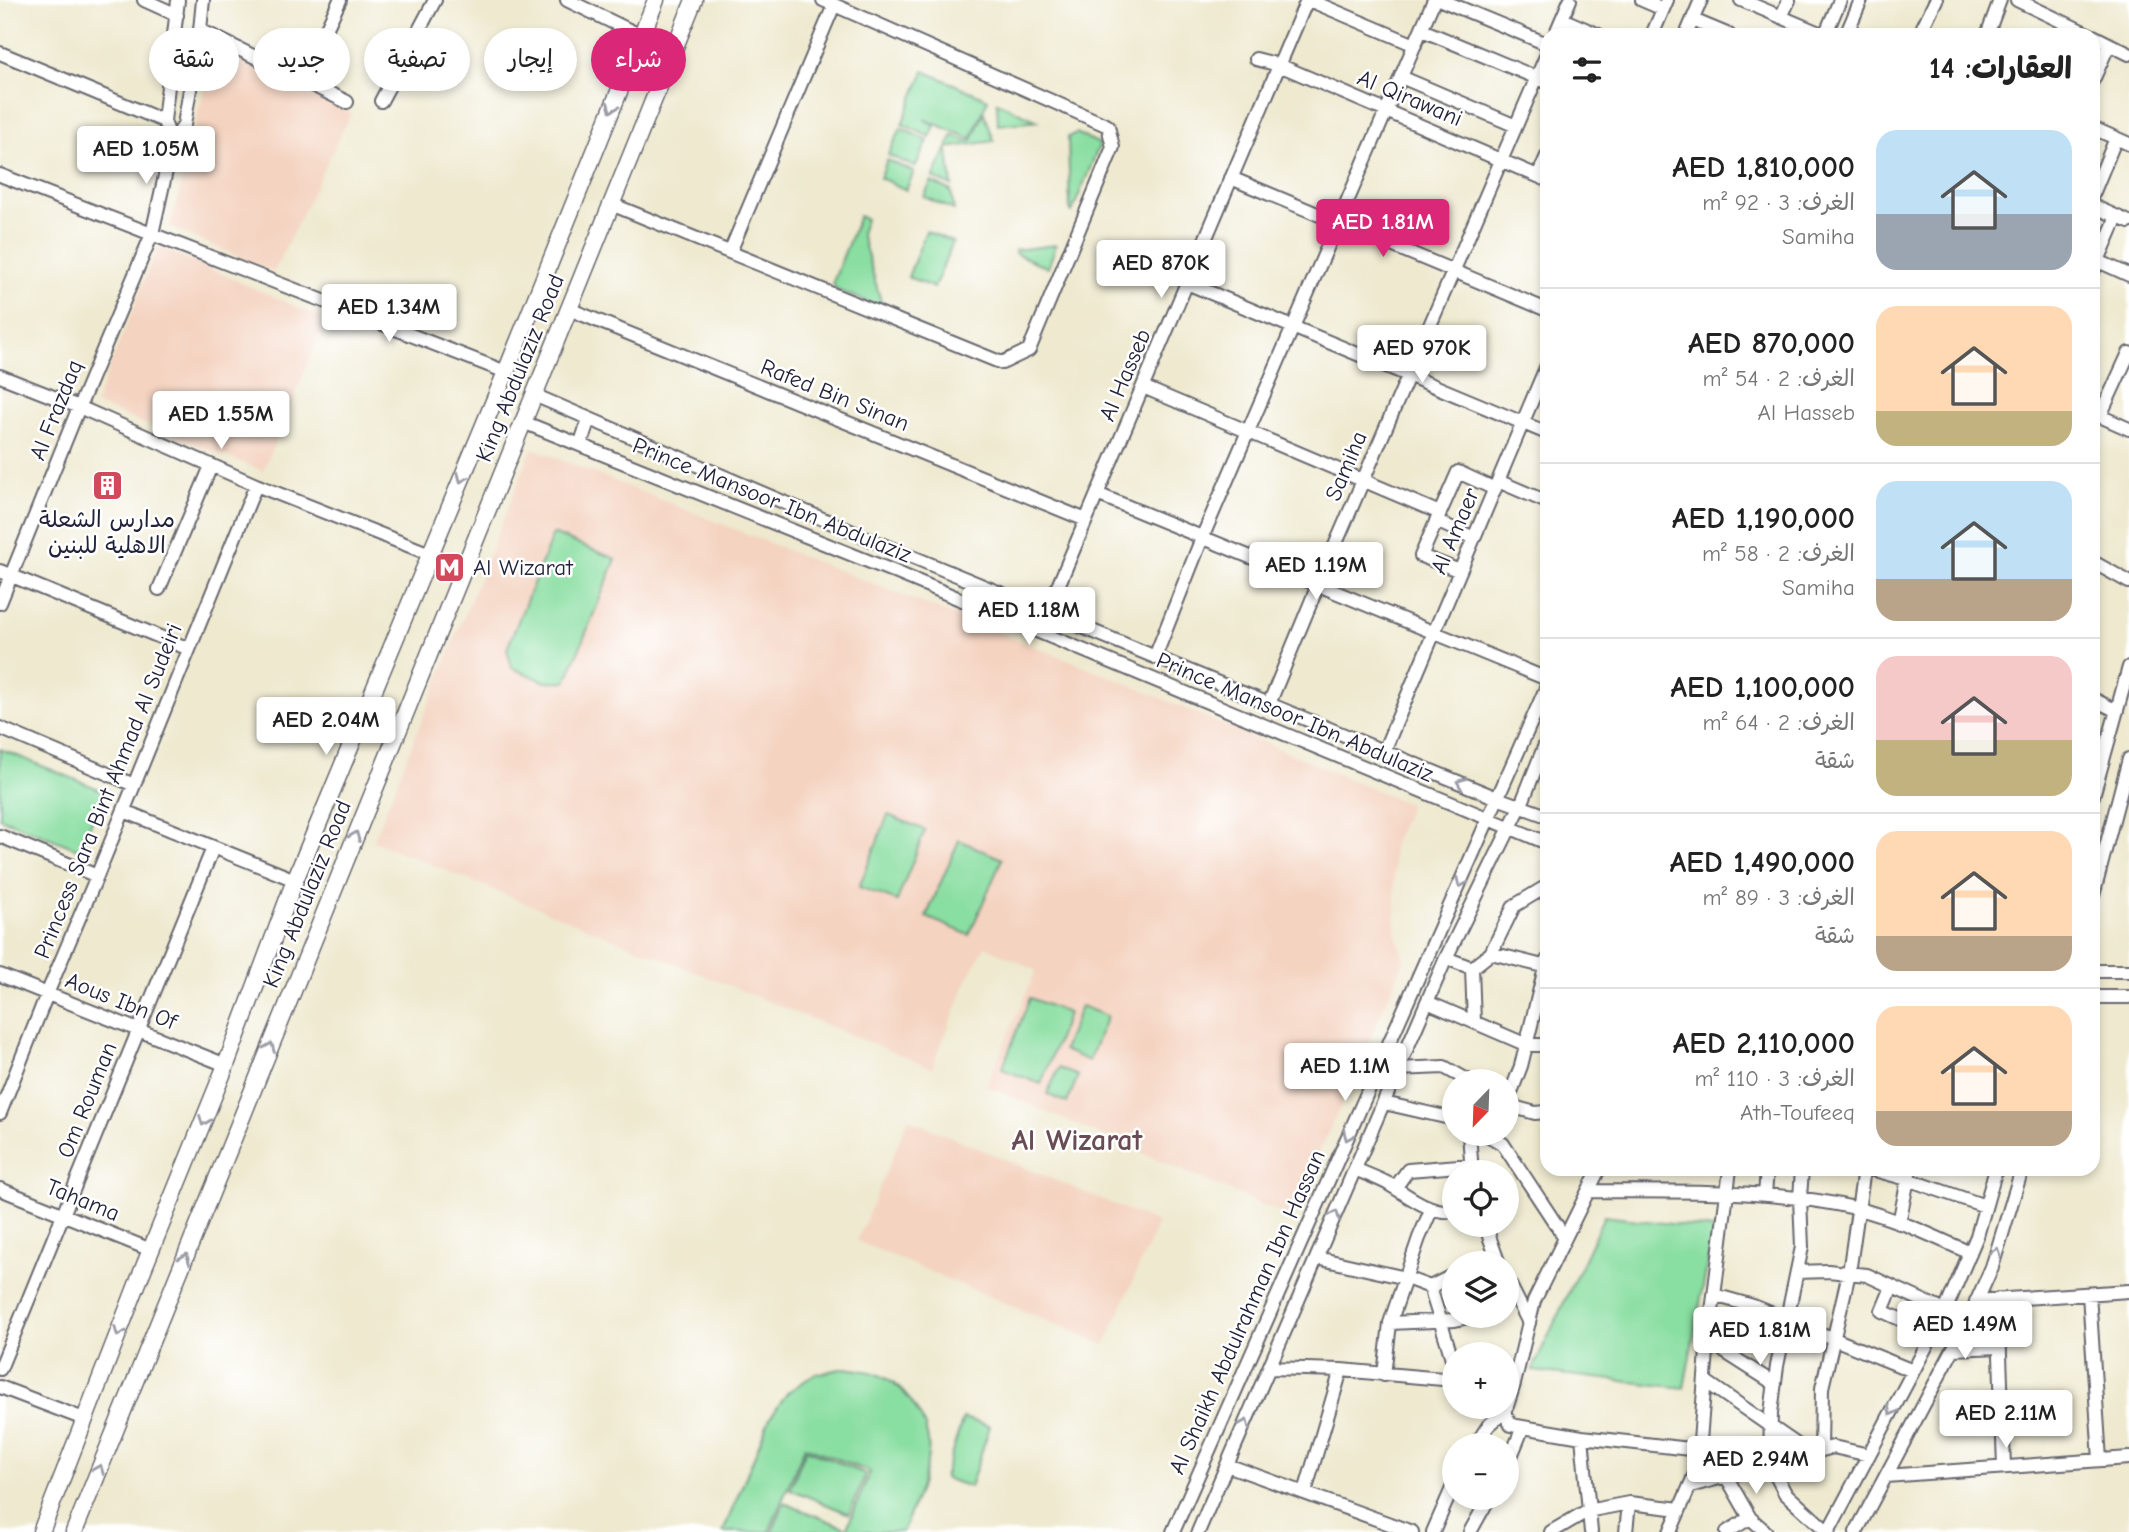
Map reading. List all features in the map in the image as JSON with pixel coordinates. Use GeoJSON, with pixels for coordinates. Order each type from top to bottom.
{"type":"FeatureCollection","features":[{"type":"Feature","properties":{"kind":"main road","name":"King Abdulaziz Road"},"geometry":{"type":"LineString","coordinates":[[644,28],[656,0]]}},
{"type":"Feature","properties":{"kind":"main road","name":"King Abdulaziz Road"},"geometry":{"type":"LineString","coordinates":[[74,1532],[694,0]]}},
{"type":"Feature","properties":{"kind":"main road","name":"King Abdulaziz Road"},"geometry":{"type":"LineString","coordinates":[[41,1532],[226,1065],[295,880],[506,372],[619,91]]}},
{"type":"Feature","properties":{"kind":"street"},"geometry":{"type":"LineString","coordinates":[[144,0],[177,15]]}},
{"type":"Feature","properties":{"kind":"street"},"geometry":{"type":"LineString","coordinates":[[172,145],[164,121],[178,0]]}},
{"type":"Feature","properties":{"kind":"street","name":"Al Frazdaq"},"geometry":{"type":"LineString","coordinates":[[200,28],[203,0]]}},
{"type":"Feature","properties":{"kind":"street"},"geometry":{"type":"LineString","coordinates":[[327,28],[340,0]]}},
{"type":"Feature","properties":{"kind":"street"},"geometry":{"type":"LineString","coordinates":[[381,101],[435,0]]}},
{"type":"Feature","properties":{"kind":"street"},"geometry":{"type":"LineString","coordinates":[[567,0],[625,28]]}},
{"type":"Feature","properties":{"kind":"street"},"geometry":{"type":"LineString","coordinates":[[1308,0],[1415,45]]}},
{"type":"Feature","properties":{"kind":"street","name":"Al Hasseb"},"geometry":{"type":"LineString","coordinates":[[1047,612],[1308,0]]}},
{"type":"Feature","properties":{"kind":"street"},"geometry":{"type":"LineString","coordinates":[[1155,657],[1202,538],[1434,0]]}},
{"type":"Feature","properties":{"kind":"street"},"geometry":{"type":"LineString","coordinates":[[1441,0],[1540,41]]}},
{"type":"Feature","properties":{"kind":"street"},"geometry":{"type":"LineString","coordinates":[[1558,28],[1570,0]]}},
{"type":"Feature","properties":{"kind":"street"},"geometry":{"type":"LineString","coordinates":[[1642,0],[1665,4],[1655,28]]}},
{"type":"Feature","properties":{"kind":"street"},"geometry":{"type":"LineString","coordinates":[[1689,28],[1701,0]]}},
{"type":"Feature","properties":{"kind":"street"},"geometry":{"type":"LineString","coordinates":[[1741,0],[1808,28]]}},
{"type":"Feature","properties":{"kind":"street"},"geometry":{"type":"LineString","coordinates":[[1781,17],[1789,0]]}},
{"type":"Feature","properties":{"kind":"street"},"geometry":{"type":"LineString","coordinates":[[1828,28],[1840,0]]}},
{"type":"Feature","properties":{"kind":"street"},"geometry":{"type":"LineString","coordinates":[[1849,28],[1861,0]]}},
{"type":"Feature","properties":{"kind":"street"},"geometry":{"type":"LineString","coordinates":[[1922,28],[1936,0]]}},
{"type":"Feature","properties":{"kind":"street"},"geometry":{"type":"LineString","coordinates":[[1990,28],[2000,0]]}},
{"type":"Feature","properties":{"kind":"street"},"geometry":{"type":"LineString","coordinates":[[2017,0],[2075,28]]}},
{"type":"Feature","properties":{"kind":"street"},"geometry":{"type":"LineString","coordinates":[[611,204],[1002,363],[1029,350],[1113,147],[1108,126],[828,3],[730,252]]}},
{"type":"Feature","properties":{"kind":"street"},"geometry":{"type":"LineString","coordinates":[[1562,19],[1583,28]]}},
{"type":"Feature","properties":{"kind":"street"},"geometry":{"type":"LineString","coordinates":[[1693,20],[1712,28]]}},
{"type":"Feature","properties":{"kind":"street"},"geometry":{"type":"LineString","coordinates":[[1422,30],[1540,78]]}},
{"type":"Feature","properties":{"kind":"street"},"geometry":{"type":"LineString","coordinates":[[2100,40],[2129,54]]}},
{"type":"Feature","properties":{"kind":"street"},"geometry":{"type":"LineString","coordinates":[[2100,64],[2109,44]]}},
{"type":"Feature","properties":{"kind":"street"},"geometry":{"type":"LineString","coordinates":[[0,53],[164,121]]}},
{"type":"Feature","properties":{"kind":"street","name":"Al Qirawani"},"geometry":{"type":"LineString","coordinates":[[1256,59],[1279,65],[1540,177]]}},
{"type":"Feature","properties":{"kind":"street"},"geometry":{"type":"LineString","coordinates":[[1401,77],[1516,126]]}},
{"type":"Feature","properties":{"kind":"street","name":"Samiha"},"geometry":{"type":"LineString","coordinates":[[1269,704],[1501,160],[1540,83]]}},
{"type":"Feature","properties":{"kind":"street","name":"Al Frazdaq"},"geometry":{"type":"LineString","coordinates":[[0,603],[6,573],[152,234],[172,145],[184,125],[190,91]]}},
{"type":"Feature","properties":{"kind":"street"},"geometry":{"type":"LineString","coordinates":[[324,91],[347,102]]}},
{"type":"Feature","properties":{"kind":"street"},"geometry":{"type":"LineString","coordinates":[[2100,131],[2129,144]]}},
{"type":"Feature","properties":{"kind":"street"},"geometry":{"type":"LineString","coordinates":[[2100,177],[2116,138]]}},
{"type":"Feature","properties":{"kind":"street"},"geometry":{"type":"LineString","coordinates":[[0,175],[506,372]]}},
{"type":"Feature","properties":{"kind":"street"},"geometry":{"type":"LineString","coordinates":[[1231,178],[1540,307]]}},
{"type":"Feature","properties":{"kind":"street"},"geometry":{"type":"LineString","coordinates":[[2100,209],[2123,220],[2100,258]]}},
{"type":"Feature","properties":{"kind":"street"},"geometry":{"type":"LineString","coordinates":[[2100,267],[2129,275]]}},
{"type":"Feature","properties":{"kind":"street"},"geometry":{"type":"LineString","coordinates":[[1186,283],[1540,430]]}},
{"type":"Feature","properties":{"kind":"street","name":"Rafed Bin Sinan"},"geometry":{"type":"LineString","coordinates":[[569,309],[1086,520]]}},
{"type":"Feature","properties":{"kind":"street"},"geometry":{"type":"LineString","coordinates":[[2100,409],[2129,353]]}},
{"type":"Feature","properties":{"kind":"street"},"geometry":{"type":"LineString","coordinates":[[0,376],[79,407],[256,485],[430,554]]}},
{"type":"Feature","properties":{"kind":"street","name":"Al Amaer"},"geometry":{"type":"LineString","coordinates":[[1384,751],[1540,382]]}},
{"type":"Feature","properties":{"kind":"street"},"geometry":{"type":"LineString","coordinates":[[1143,387],[1363,480],[1474,538]]}},
{"type":"Feature","properties":{"kind":"street","name":"Prince Mansoor Ibn Abdulaziz"},"geometry":{"type":"LineString","coordinates":[[534,395],[1155,657],[1497,798],[1540,813]]}},
{"type":"Feature","properties":{"kind":"street"},"geometry":{"type":"LineString","coordinates":[[2100,416],[2129,429]]}},
{"type":"Feature","properties":{"kind":"street"},"geometry":{"type":"LineString","coordinates":[[580,444],[589,419]]}},
{"type":"Feature","properties":{"kind":"street","name":"Prince Mansoor Ibn Abdulaziz"},"geometry":{"type":"LineString","coordinates":[[523,422],[890,570],[1540,840]]}},
{"type":"Feature","properties":{"kind":"street"},"geometry":{"type":"LineString","coordinates":[[159,589],[211,466]]}},
{"type":"Feature","properties":{"kind":"street"},"geometry":{"type":"LineString","coordinates":[[1460,571],[1422,555],[1458,472],[1540,500]]}},
{"type":"Feature","properties":{"kind":"street","name":"Princess Sara Bint Ahmad Al Sudeiri"},"geometry":{"type":"LineString","coordinates":[[0,1113],[256,485]]}},
{"type":"Feature","properties":{"kind":"street"},"geometry":{"type":"LineString","coordinates":[[1097,494],[1540,676]]}},
{"type":"Feature","properties":{"kind":"street"},"geometry":{"type":"LineString","coordinates":[[2100,567],[2129,582]]}},
{"type":"Feature","properties":{"kind":"street"},"geometry":{"type":"LineString","coordinates":[[6,573],[189,649]]}},
{"type":"Feature","properties":{"kind":"street"},"geometry":{"type":"LineString","coordinates":[[2100,763],[2129,667]]}},
{"type":"Feature","properties":{"kind":"street"},"geometry":{"type":"LineString","coordinates":[[2100,702],[2117,711]]}},
{"type":"Feature","properties":{"kind":"street","name":"Al Shaikh Abdulrahman Ibn Hassan"},"geometry":{"type":"LineString","coordinates":[[1173,1532],[1540,703]]}},
{"type":"Feature","properties":{"kind":"street"},"geometry":{"type":"LineString","coordinates":[[0,728],[134,785]]}},
{"type":"Feature","properties":{"kind":"street","name":"Al Shaikh Abdulrahman Ibn Hassan"},"geometry":{"type":"LineString","coordinates":[[1198,1532],[1446,958],[1521,805],[1540,759]]}},
{"type":"Feature","properties":{"kind":"street"},"geometry":{"type":"LineString","coordinates":[[2100,869],[2129,759]]}},
{"type":"Feature","properties":{"kind":"street"},"geometry":{"type":"LineString","coordinates":[[124,811],[295,880]]}},
{"type":"Feature","properties":{"kind":"street"},"geometry":{"type":"LineString","coordinates":[[0,836],[97,876]]}},
{"type":"Feature","properties":{"kind":"street","name":"Om Rouman"},"geometry":{"type":"LineString","coordinates":[[0,1369],[213,848]]}},
{"type":"Feature","properties":{"kind":"street"},"geometry":{"type":"LineString","coordinates":[[1472,968],[1491,953],[1514,906],[1540,890]]}},
{"type":"Feature","properties":{"kind":"street"},"geometry":{"type":"LineString","coordinates":[[1491,953],[1540,964]]}},
{"type":"Feature","properties":{"kind":"street"},"geometry":{"type":"LineString","coordinates":[[1446,958],[1472,968]]}},
{"type":"Feature","properties":{"kind":"street"},"geometry":{"type":"LineString","coordinates":[[1472,968],[1474,1022]]}},
{"type":"Feature","properties":{"kind":"street"},"geometry":{"type":"LineString","coordinates":[[2100,971],[2129,971]]}},
{"type":"Feature","properties":{"kind":"street","name":"Aous Ibn Of"},"geometry":{"type":"LineString","coordinates":[[0,975],[226,1065]]}},
{"type":"Feature","properties":{"kind":"street"},"geometry":{"type":"LineString","coordinates":[[1519,1071],[1540,990]]}},
{"type":"Feature","properties":{"kind":"street"},"geometry":{"type":"LineString","coordinates":[[2100,997],[2129,996]]}},
{"type":"Feature","properties":{"kind":"street"},"geometry":{"type":"LineString","coordinates":[[1427,1002],[1527,1045],[1540,1045]]}},
{"type":"Feature","properties":{"kind":"street"},"geometry":{"type":"LineString","coordinates":[[1398,1069],[1448,1069]]}},
{"type":"Feature","properties":{"kind":"street"},"geometry":{"type":"LineString","coordinates":[[1384,1103],[1442,1116]]}},
{"type":"Feature","properties":{"kind":"street"},"geometry":{"type":"LineString","coordinates":[[1519,1108],[1540,1113]]}},
{"type":"Feature","properties":{"kind":"street"},"geometry":{"type":"LineString","coordinates":[[1504,1146],[1565,1238]]}},
{"type":"Feature","properties":{"kind":"street"},"geometry":{"type":"LineString","coordinates":[[1355,1169],[1442,1213]]}},
{"type":"Feature","properties":{"kind":"street"},"geometry":{"type":"LineString","coordinates":[[1395,1188],[1408,1170],[1442,1169]]}},
{"type":"Feature","properties":{"kind":"street"},"geometry":{"type":"LineString","coordinates":[[1519,1357],[1534,1301],[1596,1176]]}},
{"type":"Feature","properties":{"kind":"street"},"geometry":{"type":"LineString","coordinates":[[1670,1532],[1698,1467],[1709,1335],[1729,1176]]}},
{"type":"Feature","properties":{"kind":"street"},"geometry":{"type":"LineString","coordinates":[[1765,1195],[1766,1176]]}},
{"type":"Feature","properties":{"kind":"street"},"geometry":{"type":"LineString","coordinates":[[1802,1176],[1802,1247],[1775,1384],[1770,1464],[1785,1493],[1828,1532],[1945,1311],[1977,1236],[1994,1176]]}},
{"type":"Feature","properties":{"kind":"street"},"geometry":{"type":"LineString","coordinates":[[1815,1452],[1822,1388],[1849,1273],[1863,1176]]}},
{"type":"Feature","properties":{"kind":"street"},"geometry":{"type":"LineString","coordinates":[[1899,1223],[1909,1176]]}},
{"type":"Feature","properties":{"kind":"street"},"geometry":{"type":"LineString","coordinates":[[1914,1176],[1985,1206]]}},
{"type":"Feature","properties":{"kind":"street"},"geometry":{"type":"LineString","coordinates":[[1856,1532],[1953,1349],[1992,1267],[2020,1176]]}},
{"type":"Feature","properties":{"kind":"street","name":"Tahama"},"geometry":{"type":"LineString","coordinates":[[0,1189],[151,1250]]}},
{"type":"Feature","properties":{"kind":"street"},"geometry":{"type":"LineString","coordinates":[[1588,1191],[1727,1193],[1800,1198],[1857,1209],[1899,1223],[1970,1253]]}},
{"type":"Feature","properties":{"kind":"street"},"geometry":{"type":"LineString","coordinates":[[1384,1375],[1390,1323],[1432,1208]]}},
{"type":"Feature","properties":{"kind":"street"},"geometry":{"type":"LineString","coordinates":[[1317,1258],[1406,1278],[1430,1287],[1442,1281]]}},
{"type":"Feature","properties":{"kind":"street"},"geometry":{"type":"LineString","coordinates":[[1797,1272],[1828,1271],[1867,1275],[1945,1311]]}},
{"type":"Feature","properties":{"kind":"street"},"geometry":{"type":"LineString","coordinates":[[1430,1287],[1447,1342]]}},
{"type":"Feature","properties":{"kind":"street"},"geometry":{"type":"LineString","coordinates":[[1892,1287],[1882,1311],[1933,1334]]}},
{"type":"Feature","properties":{"kind":"street"},"geometry":{"type":"LineString","coordinates":[[1976,1301],[2129,1291]]}},
{"type":"Feature","properties":{"kind":"street"},"geometry":{"type":"LineString","coordinates":[[2089,1293],[2099,1460]]}},
{"type":"Feature","properties":{"kind":"street"},"geometry":{"type":"LineString","coordinates":[[1714,1295],[1753,1306],[1913,1371]]}},
{"type":"Feature","properties":{"kind":"street"},"geometry":{"type":"LineString","coordinates":[[1997,1300],[2004,1467]]}},
{"type":"Feature","properties":{"kind":"street"},"geometry":{"type":"LineString","coordinates":[[1519,1312],[1529,1323]]}},
{"type":"Feature","properties":{"kind":"street"},"geometry":{"type":"LineString","coordinates":[[1390,1323],[1440,1321]]}},
{"type":"Feature","properties":{"kind":"street"},"geometry":{"type":"LineString","coordinates":[[1709,1335],[1725,1352],[1775,1384]]}},
{"type":"Feature","properties":{"kind":"street"},"geometry":{"type":"LineString","coordinates":[[1953,1349],[1999,1348]]}},
{"type":"Feature","properties":{"kind":"street"},"geometry":{"type":"LineString","coordinates":[[1269,1368],[1341,1370],[1442,1379]]}},
{"type":"Feature","properties":{"kind":"street"},"geometry":{"type":"LineString","coordinates":[[1305,1492],[1341,1370]]}},
{"type":"Feature","properties":{"kind":"street"},"geometry":{"type":"LineString","coordinates":[[1705,1381],[1815,1452]]}},
{"type":"Feature","properties":{"kind":"street"},"geometry":{"type":"LineString","coordinates":[[0,1387],[85,1419]]}},
{"type":"Feature","properties":{"kind":"street"},"geometry":{"type":"LineString","coordinates":[[1483,1433],[1495,1419]]}},
{"type":"Feature","properties":{"kind":"street"},"geometry":{"type":"LineString","coordinates":[[1509,1419],[1511,1425],[1582,1437],[1699,1450]]}},
{"type":"Feature","properties":{"kind":"street"},"geometry":{"type":"LineString","coordinates":[[1519,1437],[1523,1427]]}},
{"type":"Feature","properties":{"kind":"street"},"geometry":{"type":"LineString","coordinates":[[1582,1437],[1591,1532]]}},
{"type":"Feature","properties":{"kind":"street"},"geometry":{"type":"LineString","coordinates":[[1690,1486],[1833,1447],[1869,1455]]}},
{"type":"Feature","properties":{"kind":"street"},"geometry":{"type":"LineString","coordinates":[[1886,1475],[2129,1458]]}},
{"type":"Feature","properties":{"kind":"street"},"geometry":{"type":"LineString","coordinates":[[1227,1465],[1412,1532]]}},
{"type":"Feature","properties":{"kind":"street"},"geometry":{"type":"LineString","coordinates":[[1726,1476],[1750,1518],[1766,1532]]}},
{"type":"Feature","properties":{"kind":"street"},"geometry":{"type":"LineString","coordinates":[[1626,1532],[1629,1503]]}},
{"type":"Feature","properties":{"kind":"street"},"geometry":{"type":"LineString","coordinates":[[1550,1532],[1587,1511],[1629,1503],[1680,1509]]}},
{"type":"Feature","properties":{"kind":"street"},"geometry":{"type":"LineString","coordinates":[[1433,1532],[1443,1510]]}},
{"type":"Feature","properties":{"kind":"street"},"geometry":{"type":"LineString","coordinates":[[1470,1532],[1482,1510]]}},
{"type":"Feature","properties":{"kind":"street"},"geometry":{"type":"LineString","coordinates":[[1727,1532],[1750,1518]]}},
{"type":"Feature","properties":{"kind":"shaded area"},"geometry":{"type":"Polygon","coordinates":[[[239,61],[253,68],[253,91],[303,91],[351,113],[274,272],[170,227],[204,91],[239,91],[239,61]]]}},
{"type":"Feature","properties":{"kind":"shaded area"},"geometry":{"type":"Polygon","coordinates":[[[158,246],[326,320],[263,471],[95,404],[158,246]]]}},
{"type":"Feature","properties":{"kind":"shaded area"},"geometry":{"type":"Polygon","coordinates":[[[532,448],[1105,674],[1410,805],[1393,844],[1396,935],[1405,959],[1341,1106],[1288,1216],[986,1086],[1036,970],[985,946],[967,980],[932,1068],[373,841],[532,448]]]}},
{"type":"Feature","properties":{"kind":"shaded area"},"geometry":{"type":"Polygon","coordinates":[[[908,1119],[1158,1223],[1105,1345],[857,1241],[908,1119]]]}},
{"type":"Feature","properties":{"kind":"green space"},"geometry":{"type":"Polygon","coordinates":[[[924,71],[988,99],[971,139],[924,119],[935,126],[930,137],[902,124],[924,71]]]}},
{"type":"Feature","properties":{"kind":"green space"},"geometry":{"type":"Polygon","coordinates":[[[997,102],[1038,121],[998,125],[997,102]]]}},
{"type":"Feature","properties":{"kind":"green space"},"geometry":{"type":"Polygon","coordinates":[[[984,112],[994,141],[947,148],[953,135],[967,141],[972,140],[984,112]]]}},
{"type":"Feature","properties":{"kind":"green space"},"geometry":{"type":"Polygon","coordinates":[[[901,128],[928,141],[915,167],[888,155],[901,128]]]}},
{"type":"Feature","properties":{"kind":"green space"},"geometry":{"type":"Polygon","coordinates":[[[1076,133],[1100,144],[1072,212],[1068,137],[1076,133]]]}},
{"type":"Feature","properties":{"kind":"green space"},"geometry":{"type":"Polygon","coordinates":[[[946,150],[948,151],[952,186],[933,178],[946,150]]]}},
{"type":"Feature","properties":{"kind":"green space"},"geometry":{"type":"Polygon","coordinates":[[[887,160],[914,172],[906,190],[880,178],[887,160]]]}},
{"type":"Feature","properties":{"kind":"green space"},"geometry":{"type":"Polygon","coordinates":[[[931,182],[951,191],[954,210],[924,197],[931,182]]]}},
{"type":"Feature","properties":{"kind":"green space"},"geometry":{"type":"Polygon","coordinates":[[[859,216],[866,219],[861,233],[883,308],[836,290],[833,282],[859,216]]]}},
{"type":"Feature","properties":{"kind":"green space"},"geometry":{"type":"Polygon","coordinates":[[[926,231],[953,242],[934,288],[908,277],[926,231]]]}},
{"type":"Feature","properties":{"kind":"green space"},"geometry":{"type":"Polygon","coordinates":[[[1056,245],[1048,268],[1015,253],[1015,250],[1056,245]]]}},
{"type":"Feature","properties":{"kind":"green space"},"geometry":{"type":"Polygon","coordinates":[[[553,534],[616,559],[566,682],[546,682],[512,668],[507,649],[553,534]]]}},
{"type":"Feature","properties":{"kind":"green space"},"geometry":{"type":"Polygon","coordinates":[[[0,749],[104,791],[80,850],[0,818],[0,749]]]}},
{"type":"Feature","properties":{"kind":"green space"},"geometry":{"type":"Polygon","coordinates":[[[888,815],[925,830],[897,901],[859,887],[888,815]]]}},
{"type":"Feature","properties":{"kind":"green space"},"geometry":{"type":"Polygon","coordinates":[[[959,840],[1002,859],[969,935],[926,917],[959,840]]]}},
{"type":"Feature","properties":{"kind":"green space"},"geometry":{"type":"Polygon","coordinates":[[[1030,998],[1068,1013],[1041,1084],[1002,1069],[1030,998]]]}},
{"type":"Feature","properties":{"kind":"green space"},"geometry":{"type":"Polygon","coordinates":[[[1081,1006],[1107,1016],[1089,1061],[1063,1050],[1081,1006]]]}},
{"type":"Feature","properties":{"kind":"green space"},"geometry":{"type":"Polygon","coordinates":[[[1059,1068],[1078,1076],[1067,1103],[1047,1094],[1059,1068]]]}},
{"type":"Feature","properties":{"kind":"green space"},"geometry":{"type":"Polygon","coordinates":[[[1604,1216],[1714,1229],[1684,1388],[1532,1371],[1604,1216]]]}},
{"type":"Feature","properties":{"kind":"green space"},"geometry":{"type":"Polygon","coordinates":[[[846,1368],[875,1373],[899,1388],[915,1407],[926,1430],[928,1454],[924,1474],[902,1532],[845,1532],[870,1472],[805,1446],[769,1532],[723,1532],[770,1418],[788,1392],[815,1374],[846,1368]]]}},
{"type":"Feature","properties":{"kind":"green space"},"geometry":{"type":"Polygon","coordinates":[[[963,1418],[990,1426],[970,1487],[944,1478],[963,1418]]]}},
{"type":"Feature","properties":{"kind":"green space"},"geometry":{"type":"Polygon","coordinates":[[[806,1449],[866,1474],[849,1514],[790,1489],[806,1449]]]}},
{"type":"Feature","properties":{"kind":"green space"},"geometry":{"type":"Polygon","coordinates":[[[784,1503],[844,1527],[842,1532],[772,1532],[784,1503]]]}},
{"type":"Feature","properties":{"kind":"place","name":"مدارس الشعلة الاهلية للبنين"},"geometry":{"type":"Point","coordinates":[107,485]}},
{"type":"Feature","properties":{"kind":"place","name":"Al Wizarat"},"geometry":{"type":"Point","coordinates":[450,567]}},
{"type":"Feature","properties":{"kind":"district","name":"Al Wizarat"},"geometry":{"type":"Point","coordinates":[1077,1140]}}]}
